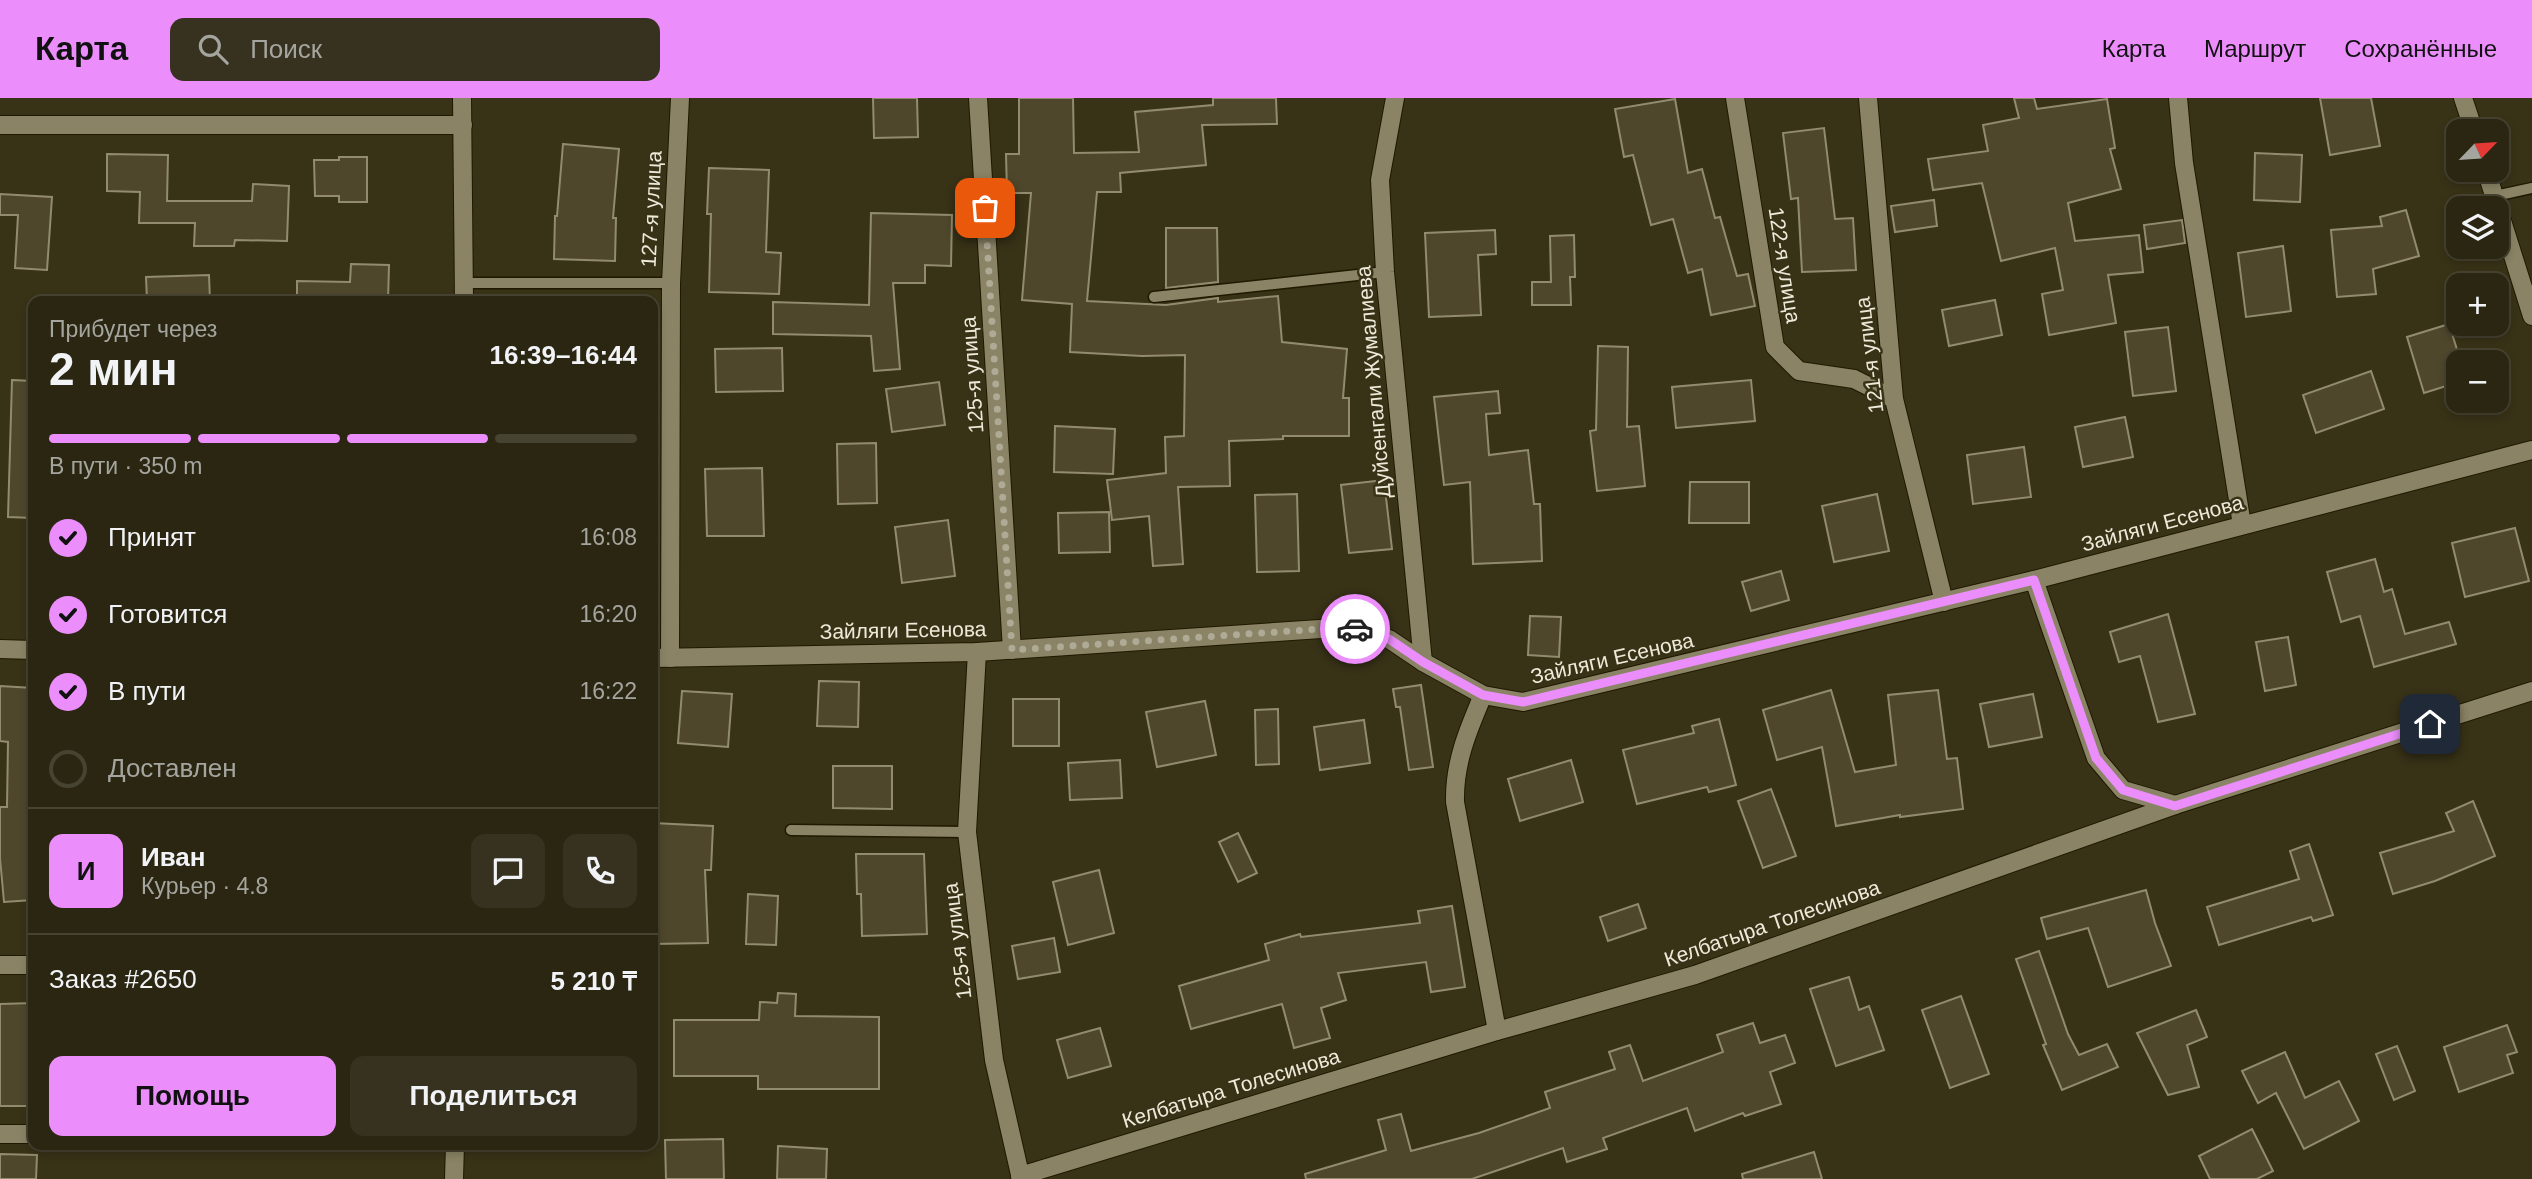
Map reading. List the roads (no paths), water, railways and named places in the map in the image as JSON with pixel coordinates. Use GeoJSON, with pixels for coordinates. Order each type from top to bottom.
{"type":"FeatureCollection","features":[{"type":"Feature","properties":{"kind":"street"},"geometry":{"type":"LineString","coordinates":[[462,98],[464,292]]}},
{"type":"Feature","properties":{"kind":"street","name":"127-я улица"},"geometry":{"type":"LineString","coordinates":[[661,658],[671,283],[680,98]]}},
{"type":"Feature","properties":{"kind":"street","name":"125-я улица"},"geometry":{"type":"LineString","coordinates":[[978,98],[1012,650]]}},
{"type":"Feature","properties":{"kind":"street","name":"Дуйсенгали Жумалиева"},"geometry":{"type":"LineString","coordinates":[[1395,98],[1380,180],[1385,272],[1423,662]]}},
{"type":"Feature","properties":{"kind":"street","name":"122-я улица"},"geometry":{"type":"LineString","coordinates":[[1735,98],[1775,347],[1799,371],[1854,379],[1894,399]]}},
{"type":"Feature","properties":{"kind":"street","name":"121-я улица"},"geometry":{"type":"LineString","coordinates":[[1868,98],[1894,399],[1944,602]]}},
{"type":"Feature","properties":{"kind":"street"},"geometry":{"type":"LineString","coordinates":[[2178,98],[2184,163],[2242,525]]}},
{"type":"Feature","properties":{"kind":"street"},"geometry":{"type":"LineString","coordinates":[[2463,98],[2470,119]]}},
{"type":"Feature","properties":{"kind":"street"},"geometry":{"type":"LineString","coordinates":[[0,125],[463,125]]}},
{"type":"Feature","properties":{"kind":"street"},"geometry":{"type":"LineString","coordinates":[[2490,182],[2495,196]]}},
{"type":"Feature","properties":{"kind":"street"},"geometry":{"type":"LineString","coordinates":[[2509,241],[2532,316]]}},
{"type":"Feature","properties":{"kind":"street","name":"Зайляги Есенова"},"geometry":{"type":"LineString","coordinates":[[661,658],[977,652],[1350,627],[1389,639],[1423,662],[1483,695],[1523,702],[2034,580],[2532,450]]}},
{"type":"Feature","properties":{"kind":"street"},"geometry":{"type":"LineString","coordinates":[[2034,580],[2096,758],[2123,790],[2175,806]]}},
{"type":"Feature","properties":{"kind":"street"},"geometry":{"type":"LineString","coordinates":[[0,649],[28,650]]}},
{"type":"Feature","properties":{"kind":"street","name":"125-я улица"},"geometry":{"type":"LineString","coordinates":[[977,652],[967,832],[995,1060],[1021,1177]]}},
{"type":"Feature","properties":{"kind":"street","name":"Келбатыра Толесинова"},"geometry":{"type":"LineString","coordinates":[[1021,1177],[1497,1031],[1695,975],[2175,806],[2532,691]]}},
{"type":"Feature","properties":{"kind":"street"},"geometry":{"type":"LineString","coordinates":[[1483,695],[1464,741],[1455,778],[1455,802],[1497,1031]]}},
{"type":"Feature","properties":{"kind":"street"},"geometry":{"type":"LineString","coordinates":[[0,965],[28,965]]}},
{"type":"Feature","properties":{"kind":"street"},"geometry":{"type":"LineString","coordinates":[[0,1134],[28,1134]]}},
{"type":"Feature","properties":{"kind":"street"},"geometry":{"type":"LineString","coordinates":[[454,1179],[455,1150]]}},
{"type":"Feature","properties":{"kind":"lane"},"geometry":{"type":"LineString","coordinates":[[2495,196],[2532,188]]}},
{"type":"Feature","properties":{"kind":"lane"},"geometry":{"type":"LineString","coordinates":[[1154,297],[1385,272]]}},
{"type":"Feature","properties":{"kind":"lane"},"geometry":{"type":"LineString","coordinates":[[464,292],[671,283]]}},
{"type":"Feature","properties":{"kind":"lane"},"geometry":{"type":"LineString","coordinates":[[791,830],[967,832]]}}]}
